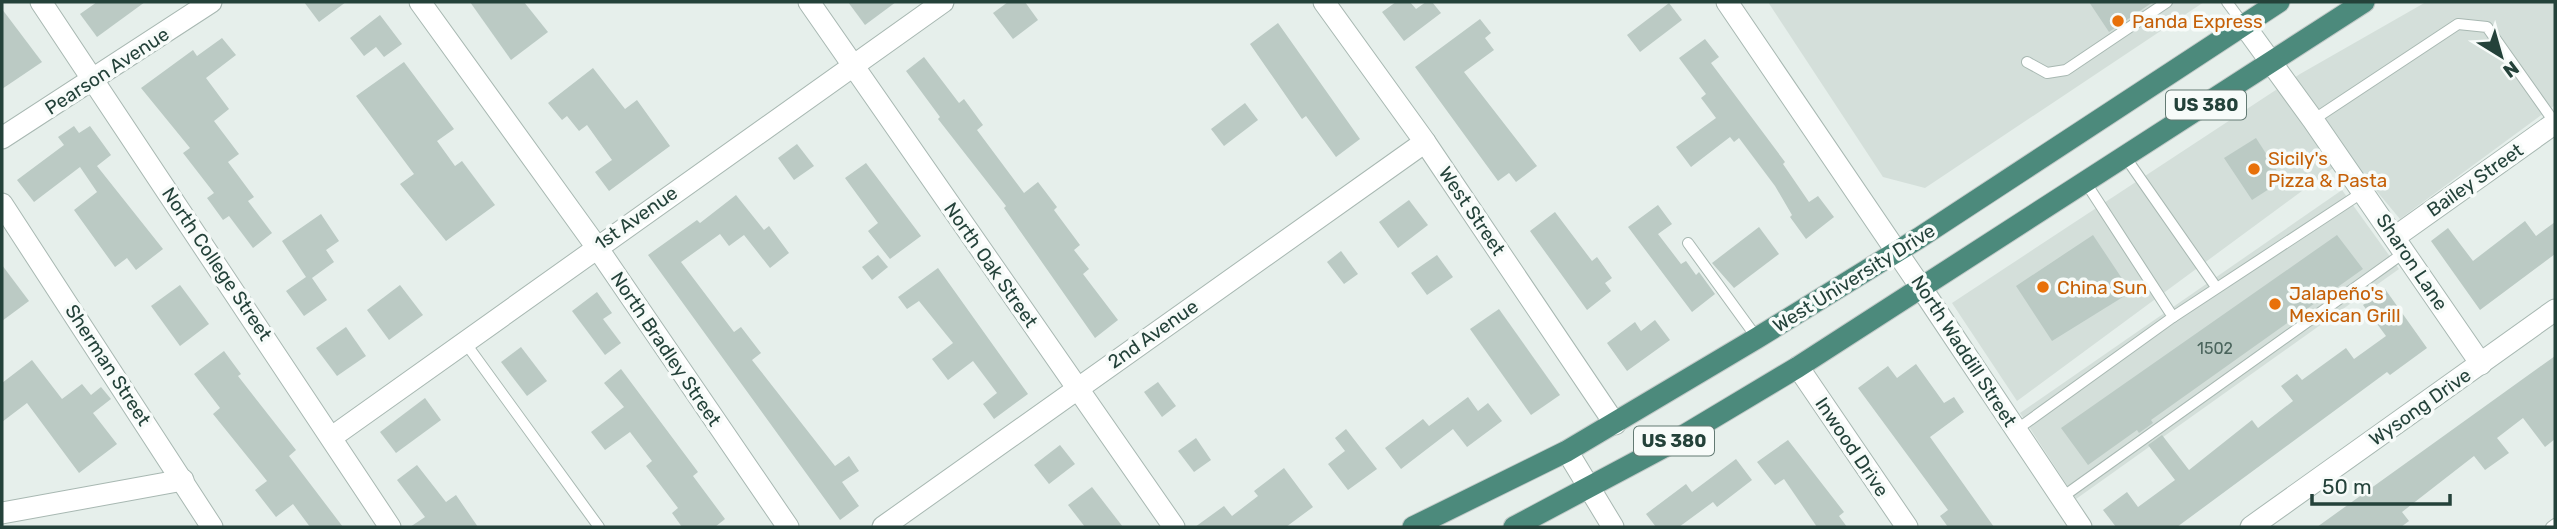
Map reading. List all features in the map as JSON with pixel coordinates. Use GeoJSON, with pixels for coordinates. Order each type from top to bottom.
{"type":"FeatureCollection","features":[{"type":"Feature","properties":{"kind":"highway","name":"West University Drive"},"geometry":{"type":"LineString","coordinates":[[1413,527],[1567,451],[1757,338],[1898,251],[2279,2]]}},
{"type":"Feature","properties":{"kind":"highway","name":"US 380"},"geometry":{"type":"LineString","coordinates":[[1514,527],[1588,489],[1798,367],[2126,158],[2364,2]]}},
{"type":"Feature","properties":{"kind":"street","name":"North College Street"},"geometry":{"type":"LineString","coordinates":[[41,2],[96,80],[390,527]]}},
{"type":"Feature","properties":{"kind":"street","name":"Pearson Avenue"},"geometry":{"type":"LineString","coordinates":[[2,138],[96,80],[211,2]]}},
{"type":"Feature","properties":{"kind":"street","name":"North Bradley Street"},"geometry":{"type":"LineString","coordinates":[[420,2],[596,246],[788,527]]}},
{"type":"Feature","properties":{"kind":"street","name":"North Oak Street"},"geometry":{"type":"LineString","coordinates":[[808,2],[1174,527]]}},
{"type":"Feature","properties":{"kind":"street","name":"1st Avenue"},"geometry":{"type":"LineString","coordinates":[[331,437],[596,246],[943,2]]}},
{"type":"Feature","properties":{"kind":"street","name":"West Street"},"geometry":{"type":"LineString","coordinates":[[1324,2],[1425,142],[1615,424]]}},
{"type":"Feature","properties":{"kind":"street","name":"North Waddill Street"},"geometry":{"type":"LineString","coordinates":[[1727,2],[1898,251],[2081,527]]}},
{"type":"Feature","properties":{"kind":"street","name":"Sharon Lane"},"geometry":{"type":"LineString","coordinates":[[2244,25],[2400,244],[2481,364]]}},
{"type":"Feature","properties":{"kind":"street","name":"Bailey Street"},"geometry":{"type":"LineString","coordinates":[[2400,244],[2555,123]]}},
{"type":"Feature","properties":{"kind":"street","name":"2nd Avenue"},"geometry":{"type":"LineString","coordinates":[[883,527],[1425,142]]}},
{"type":"Feature","properties":{"kind":"street","name":"Sherman Street"},"geometry":{"type":"LineString","coordinates":[[2,204],[212,527]]}},
{"type":"Feature","properties":{"kind":"street","name":"Wysong Drive"},"geometry":{"type":"LineString","coordinates":[[2251,527],[2555,310]]}},
{"type":"Feature","properties":{"kind":"street","name":"Inwood Drive"},"geometry":{"type":"LineString","coordinates":[[1798,367],[1907,527]]}},
{"type":"Feature","properties":{"kind":"street"},"geometry":{"type":"LineString","coordinates":[[1567,451],[1613,527]]}},
{"type":"Feature","properties":{"kind":"street"},"geometry":{"type":"LineString","coordinates":[[2,513],[183,480]]}},
{"type":"Feature","properties":{"kind":"lane"},"geometry":{"type":"LineString","coordinates":[[2027,62],[2047,73],[2066,70],[2167,2]]}},
{"type":"Feature","properties":{"kind":"lane"},"geometry":{"type":"LineString","coordinates":[[2227,2],[2244,25]]}},
{"type":"Feature","properties":{"kind":"lane"},"geometry":{"type":"LineString","coordinates":[[2313,120],[2458,24],[2487,27],[2555,123]]}},
{"type":"Feature","properties":{"kind":"lane"},"geometry":{"type":"LineString","coordinates":[[2126,158],[2216,287]]}},
{"type":"Feature","properties":{"kind":"lane"},"geometry":{"type":"LineString","coordinates":[[2086,183],[2173,317]]}},
{"type":"Feature","properties":{"kind":"lane"},"geometry":{"type":"LineString","coordinates":[[2016,430],[2216,287],[2363,192]]}},
{"type":"Feature","properties":{"kind":"lane"},"geometry":{"type":"LineString","coordinates":[[1688,243],[1757,338]]}},
{"type":"Feature","properties":{"kind":"lane"},"geometry":{"type":"LineString","coordinates":[[2061,498],[2400,244]]}},
{"type":"Feature","properties":{"kind":"lane"},"geometry":{"type":"LineString","coordinates":[[464,341],[599,527]]}},
{"type":"Feature","properties":{"kind":"lane"},"geometry":{"type":"LineString","coordinates":[[2551,527],[2555,524]]}},
{"type":"Feature","properties":{"kind":"shaded area"},"geometry":{"type":"Polygon","coordinates":[[[1768,2],[2204,2],[1925,188],[1883,177],[1768,2]]]}},
{"type":"Feature","properties":{"kind":"shaded area"},"geometry":{"type":"Polygon","coordinates":[[[2426,2],[2555,2],[2555,105],[2400,219],[2348,157],[2017,401],[1952,303],[2300,74],[2426,2]]]}},
{"type":"Feature","properties":{"kind":"shaded area"},"geometry":{"type":"Polygon","coordinates":[[[2342,190],[2399,269],[2076,499],[2020,413],[2342,190]]]}},
{"type":"Feature","properties":{"kind":"building"},"geometry":{"type":"Polygon","coordinates":[[[97,2],[145,2],[97,37],[80,14],[97,2]]]}},
{"type":"Feature","properties":{"kind":"building"},"geometry":{"type":"Polygon","coordinates":[[[304,2],[346,2],[319,22],[304,2]]]}},
{"type":"Feature","properties":{"kind":"building"},"geometry":{"type":"Polygon","coordinates":[[[470,2],[524,2],[548,32],[511,60],[470,2]]]}},
{"type":"Feature","properties":{"kind":"building"},"geometry":{"type":"Polygon","coordinates":[[[848,2],[896,2],[865,25],[848,2]]]}},
{"type":"Feature","properties":{"kind":"building"},"geometry":{"type":"Polygon","coordinates":[[[1008,2],[1025,2],[1038,20],[1013,39],[993,13],[1008,2]]]}},
{"type":"Feature","properties":{"kind":"building"},"geometry":{"type":"Polygon","coordinates":[[[1396,2],[1410,2],[1416,9],[1426,2],[1432,2],[1441,13],[1404,41],[1382,12],[1396,2]]]}},
{"type":"Feature","properties":{"kind":"building","name":"Panda Express"},"geometry":{"type":"Polygon","coordinates":[[[2089,2],[2153,2],[2109,32],[2089,2]]]}},
{"type":"Feature","properties":{"kind":"building"},"geometry":{"type":"Polygon","coordinates":[[[1669,3],[1682,20],[1640,52],[1627,35],[1669,3]]]}},
{"type":"Feature","properties":{"kind":"building"},"geometry":{"type":"Polygon","coordinates":[[[2,9],[42,62],[2,89],[2,9]]]}},
{"type":"Feature","properties":{"kind":"building"},"geometry":{"type":"Polygon","coordinates":[[[380,15],[402,44],[384,57],[376,47],[364,56],[350,38],[380,15]]]}},
{"type":"Feature","properties":{"kind":"building"},"geometry":{"type":"Polygon","coordinates":[[[1480,19],[1491,33],[1485,38],[1494,50],[1464,72],[1537,166],[1516,182],[1509,173],[1498,181],[1415,67],[1480,19]]]}},
{"type":"Feature","properties":{"kind":"building"},"geometry":{"type":"Polygon","coordinates":[[[1278,23],[1360,139],[1336,157],[1306,116],[1302,119],[1250,44],[1278,23]]]}},
{"type":"Feature","properties":{"kind":"building"},"geometry":{"type":"Polygon","coordinates":[[[222,38],[236,55],[206,78],[229,109],[214,121],[239,154],[228,162],[254,197],[248,201],[272,233],[253,248],[229,216],[223,220],[207,198],[214,193],[183,153],[190,148],[141,88],[193,50],[197,56],[222,38]]]}},
{"type":"Feature","properties":{"kind":"building"},"geometry":{"type":"Polygon","coordinates":[[[1705,39],[1719,57],[1711,63],[1785,162],[1783,164],[1809,202],[1818,196],[1834,217],[1806,239],[1790,217],[1792,215],[1775,186],[1739,138],[1734,142],[1730,137],[1691,167],[1676,147],[1716,118],[1701,98],[1706,94],[1679,58],[1705,39]]]}},
{"type":"Feature","properties":{"kind":"building"},"geometry":{"type":"Polygon","coordinates":[[[924,57],[959,103],[964,99],[983,125],[977,130],[1024,193],[1038,182],[1057,207],[1054,210],[1080,245],[1074,250],[1089,269],[1083,274],[1118,320],[1095,338],[1004,208],[1006,206],[938,119],[940,117],[906,71],[924,57]]]}},
{"type":"Feature","properties":{"kind":"building"},"geometry":{"type":"Polygon","coordinates":[[[404,62],[454,129],[437,141],[455,166],[462,161],[495,205],[446,241],[400,184],[414,174],[356,96],[404,62]]]}},
{"type":"Feature","properties":{"kind":"building"},"geometry":{"type":"Polygon","coordinates":[[[593,68],[625,109],[637,100],[670,146],[609,191],[595,172],[612,160],[587,125],[579,131],[567,116],[562,120],[548,103],[593,68]]]}},
{"type":"Feature","properties":{"kind":"building"},"geometry":{"type":"Polygon","coordinates":[[[1245,103],[1258,120],[1224,146],[1211,129],[1245,103]]]}},
{"type":"Feature","properties":{"kind":"building"},"geometry":{"type":"Polygon","coordinates":[[[74,126],[79,133],[90,126],[111,155],[97,166],[163,249],[136,270],[127,258],[115,267],[74,210],[97,192],[80,167],[34,202],[17,180],[64,145],[58,137],[74,126]]]}},
{"type":"Feature","properties":{"kind":"building","name":"Sicily's Pizza & Pasta"},"geometry":{"type":"Polygon","coordinates":[[[2256,138],[2283,180],[2252,200],[2224,158],[2256,138]]]}},
{"type":"Feature","properties":{"kind":"building"},"geometry":{"type":"Polygon","coordinates":[[[797,144],[814,166],[794,180],[778,158],[797,144]]]}},
{"type":"Feature","properties":{"kind":"building"},"geometry":{"type":"Polygon","coordinates":[[[866,163],[921,236],[890,259],[868,231],[878,223],[845,178],[866,163]]]}},
{"type":"Feature","properties":{"kind":"building"},"geometry":{"type":"Polygon","coordinates":[[[736,195],[764,230],[769,226],[789,253],[770,268],[744,235],[729,246],[720,234],[681,262],[734,332],[741,327],[761,353],[752,360],[835,466],[849,456],[859,471],[842,482],[859,506],[840,520],[648,255],[697,220],[700,223],[736,195]]]}},
{"type":"Feature","properties":{"kind":"building"},"geometry":{"type":"Polygon","coordinates":[[[1409,200],[1428,225],[1398,248],[1379,222],[1409,200]]]}},
{"type":"Feature","properties":{"kind":"building"},"geometry":{"type":"Polygon","coordinates":[[[1658,205],[1672,224],[1658,234],[1681,264],[1686,261],[1696,275],[1699,272],[1715,294],[1692,312],[1628,227],[1658,205]]]}},
{"type":"Feature","properties":{"kind":"building"},"geometry":{"type":"Polygon","coordinates":[[[1555,212],[1592,261],[1597,257],[1612,278],[1605,283],[1611,291],[1587,310],[1530,231],[1555,212]]]}},
{"type":"Feature","properties":{"kind":"building"},"geometry":{"type":"Polygon","coordinates":[[[321,214],[339,241],[326,250],[334,262],[312,278],[327,300],[304,316],[286,291],[306,277],[282,241],[321,214]]]}},
{"type":"Feature","properties":{"kind":"building"},"geometry":{"type":"Polygon","coordinates":[[[2525,221],[2536,236],[2555,222],[2555,254],[2480,310],[2431,241],[2448,228],[2473,261],[2525,221]]]}},
{"type":"Feature","properties":{"kind":"building"},"geometry":{"type":"Polygon","coordinates":[[[1759,227],[1779,254],[1734,288],[1712,263],[1759,227]]]}},
{"type":"Feature","properties":{"kind":"building"},"geometry":{"type":"Polygon","coordinates":[[[2093,235],[2131,292],[2052,341],[2016,286],[2093,235]]]}},
{"type":"Feature","properties":{"kind":"building"},"geometry":{"type":"Polygon","coordinates":[[[2337,235],[2363,269],[2151,420],[2153,423],[2139,433],[2137,430],[2088,465],[2061,428],[2337,235]]]}},
{"type":"Feature","properties":{"kind":"building"},"geometry":{"type":"Polygon","coordinates":[[[1341,251],[1358,274],[1344,284],[1327,262],[1341,251]]]}},
{"type":"Feature","properties":{"kind":"building"},"geometry":{"type":"Polygon","coordinates":[[[878,255],[888,267],[872,280],[862,267],[878,255]]]}},
{"type":"Feature","properties":{"kind":"building"},"geometry":{"type":"Polygon","coordinates":[[[1437,255],[1453,277],[1427,295],[1411,273],[1437,255]]]}},
{"type":"Feature","properties":{"kind":"building"},"geometry":{"type":"Polygon","coordinates":[[[2,265],[29,301],[2,321],[2,265]]]}},
{"type":"Feature","properties":{"kind":"building"},"geometry":{"type":"Polygon","coordinates":[[[938,268],[1028,394],[994,419],[983,404],[997,393],[973,361],[948,380],[932,359],[953,343],[919,301],[907,309],[898,297],[938,268]]]}},
{"type":"Feature","properties":{"kind":"building"},"geometry":{"type":"Polygon","coordinates":[[[180,285],[209,324],[180,346],[151,306],[180,285]]]}},
{"type":"Feature","properties":{"kind":"building"},"geometry":{"type":"Polygon","coordinates":[[[400,285],[423,315],[389,340],[367,310],[400,285]]]}},
{"type":"Feature","properties":{"kind":"building"},"geometry":{"type":"Polygon","coordinates":[[[2385,289],[2427,348],[2390,375],[2387,372],[2177,527],[2116,527],[2103,510],[2127,492],[2138,507],[2175,480],[2148,445],[2162,435],[2189,470],[2252,420],[2258,428],[2293,401],[2281,386],[2297,374],[2302,380],[2346,348],[2354,359],[2386,336],[2363,305],[2385,289]]]}},
{"type":"Feature","properties":{"kind":"building"},"geometry":{"type":"Polygon","coordinates":[[[597,292],[612,313],[603,319],[621,343],[605,355],[572,311],[597,292]]]}},
{"type":"Feature","properties":{"kind":"building"},"geometry":{"type":"Polygon","coordinates":[[[1499,309],[1560,395],[1531,415],[1470,329],[1499,309]]]}},
{"type":"Feature","properties":{"kind":"building"},"geometry":{"type":"Polygon","coordinates":[[[1655,320],[1670,340],[1627,371],[1607,343],[1635,322],[1641,331],[1655,320]]]}},
{"type":"Feature","properties":{"kind":"building"},"geometry":{"type":"Polygon","coordinates":[[[346,327],[366,356],[337,376],[316,348],[346,327]]]}},
{"type":"Feature","properties":{"kind":"building"},"geometry":{"type":"Polygon","coordinates":[[[521,347],[547,381],[527,396],[501,362],[521,347]]]}},
{"type":"Feature","properties":{"kind":"building"},"geometry":{"type":"Polygon","coordinates":[[[224,351],[241,374],[238,376],[296,450],[289,456],[343,527],[310,527],[293,504],[276,517],[255,490],[267,481],[213,414],[220,408],[194,374],[224,351]]]}},
{"type":"Feature","properties":{"kind":"building"},"geometry":{"type":"Polygon","coordinates":[[[2555,356],[2555,439],[2545,447],[2523,418],[2497,438],[2509,453],[2485,470],[2474,456],[2402,512],[2409,521],[2401,527],[2317,527],[2555,356]]]}},
{"type":"Feature","properties":{"kind":"building"},"geometry":{"type":"Polygon","coordinates":[[[32,360],[62,399],[82,384],[91,395],[101,387],[111,399],[93,413],[117,444],[79,473],[27,403],[2,422],[2,383],[32,360]]]}},
{"type":"Feature","properties":{"kind":"building"},"geometry":{"type":"Polygon","coordinates":[[[1916,364],[1944,403],[1954,397],[1964,412],[1930,437],[1994,527],[1948,527],[1940,516],[1948,510],[1858,388],[1888,366],[1897,378],[1916,364]]]}},
{"type":"Feature","properties":{"kind":"building"},"geometry":{"type":"Polygon","coordinates":[[[621,369],[698,472],[693,476],[725,519],[715,527],[682,527],[672,513],[678,508],[646,466],[652,461],[630,432],[605,450],[591,432],[624,407],[604,383],[621,369]]]}},
{"type":"Feature","properties":{"kind":"building"},"geometry":{"type":"Polygon","coordinates":[[[1158,382],[1176,406],[1162,417],[1144,392],[1158,382]]]}},
{"type":"Feature","properties":{"kind":"building"},"geometry":{"type":"Polygon","coordinates":[[[1468,397],[1478,411],[1488,403],[1502,421],[1467,447],[1453,429],[1401,469],[1385,448],[1423,419],[1429,426],[1468,397]]]}},
{"type":"Feature","properties":{"kind":"building"},"geometry":{"type":"Polygon","coordinates":[[[425,398],[441,420],[396,453],[380,432],[425,398]]]}},
{"type":"Feature","properties":{"kind":"building"},"geometry":{"type":"Polygon","coordinates":[[[1346,429],[1377,469],[1348,490],[1328,464],[1345,451],[1335,438],[1346,429]]]}},
{"type":"Feature","properties":{"kind":"building"},"geometry":{"type":"Polygon","coordinates":[[[1196,438],[1211,460],[1194,472],[1178,451],[1196,438]]]}},
{"type":"Feature","properties":{"kind":"building"},"geometry":{"type":"Polygon","coordinates":[[[1788,440],[1844,512],[1839,516],[1847,527],[1817,527],[1784,479],[1775,485],[1757,462],[1788,440]]]}},
{"type":"Feature","properties":{"kind":"building"},"geometry":{"type":"Polygon","coordinates":[[[1060,445],[1075,464],[1049,484],[1034,465],[1060,445]]]}},
{"type":"Feature","properties":{"kind":"building"},"geometry":{"type":"Polygon","coordinates":[[[1736,459],[1752,480],[1717,507],[1713,502],[1679,527],[1656,527],[1646,514],[1686,484],[1692,492],[1736,459]]]}},
{"type":"Feature","properties":{"kind":"building"},"geometry":{"type":"Polygon","coordinates":[[[417,465],[446,502],[456,495],[478,527],[410,527],[425,517],[397,480],[417,465]]]}},
{"type":"Feature","properties":{"kind":"building"},"geometry":{"type":"Polygon","coordinates":[[[1284,468],[1313,507],[1286,527],[1195,527],[1224,506],[1232,516],[1258,496],[1254,491],[1284,468]]]}},
{"type":"Feature","properties":{"kind":"building"},"geometry":{"type":"Polygon","coordinates":[[[1092,487],[1123,527],[1085,527],[1068,505],[1092,487]]]}},
{"type":"Feature","properties":{"kind":"place","name":"Panda Express"},"geometry":{"type":"Point","coordinates":[2118,21]}},
{"type":"Feature","properties":{"kind":"place","name":"Sicily's Pizza & Pasta"},"geometry":{"type":"Point","coordinates":[2254,169]}},
{"type":"Feature","properties":{"kind":"place","name":"China Sun"},"geometry":{"type":"Point","coordinates":[2043,287]}},
{"type":"Feature","properties":{"kind":"place","name":"Jalapeño's Mexican Grill"},"geometry":{"type":"Point","coordinates":[2275,304]}}]}
